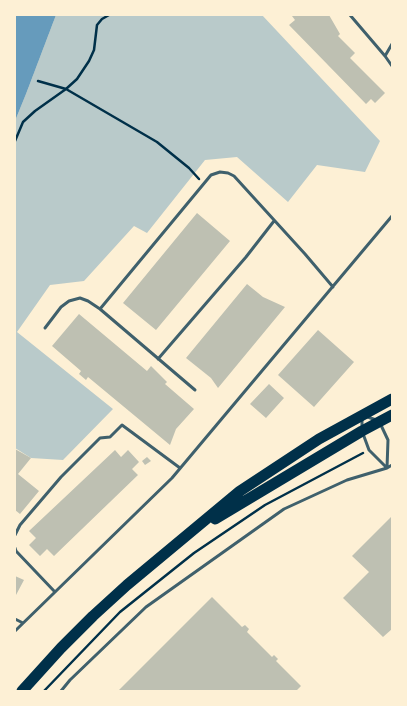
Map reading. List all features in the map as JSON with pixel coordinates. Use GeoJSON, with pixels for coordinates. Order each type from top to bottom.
{"type":"FeatureCollection","features":[{"type":"Feature","properties":{"kind":"highway"},"geometry":{"type":"LineString","coordinates":[[22,691],[60,648],[93,616],[127,585],[240,491],[292,456],[392,398]]}},
{"type":"Feature","properties":{"kind":"highway"},"geometry":{"type":"LineString","coordinates":[[185,537],[379,421],[392,415]]}},
{"type":"Feature","properties":{"kind":"lane"},"geometry":{"type":"LineString","coordinates":[[350,15],[392,66]]}},
{"type":"Feature","properties":{"kind":"lane"},"geometry":{"type":"LineString","coordinates":[[385,56],[392,44]]}},
{"type":"Feature","properties":{"kind":"lane"},"geometry":{"type":"LineString","coordinates":[[100,309],[203,184],[211,175],[220,172],[228,173],[234,176],[333,288]]}},
{"type":"Feature","properties":{"kind":"lane"},"geometry":{"type":"LineString","coordinates":[[15,631],[160,491],[333,288],[392,216]]}},
{"type":"Feature","properties":{"kind":"lane"},"geometry":{"type":"LineString","coordinates":[[158,359],[274,221]]}},
{"type":"Feature","properties":{"kind":"lane"},"geometry":{"type":"LineString","coordinates":[[45,328],[61,307],[69,301],[80,298],[88,301],[100,309],[195,390]]}},
{"type":"Feature","properties":{"kind":"lane"},"geometry":{"type":"LineString","coordinates":[[362,415],[379,421],[388,440],[387,468],[368,450],[362,432],[362,415]]}},
{"type":"Feature","properties":{"kind":"lane"},"geometry":{"type":"LineString","coordinates":[[15,535],[20,525],[61,477],[100,438],[110,436],[122,425],[180,468]]}},
{"type":"Feature","properties":{"kind":"lane"},"geometry":{"type":"LineString","coordinates":[[61,691],[70,680],[146,607],[284,509],[347,480],[387,468],[392,465]]}},
{"type":"Feature","properties":{"kind":"lane"},"geometry":{"type":"LineString","coordinates":[[15,548],[16,551],[54,592]]}},
{"type":"Feature","properties":{"kind":"lane"},"geometry":{"type":"LineString","coordinates":[[15,619],[23,623]]}},
{"type":"Feature","properties":{"kind":"path"},"geometry":{"type":"LineString","coordinates":[[15,141],[23,122],[35,110],[66,89],[77,79],[89,61],[94,50],[97,26],[102,19],[109,15]]}},
{"type":"Feature","properties":{"kind":"path"},"geometry":{"type":"LineString","coordinates":[[38,81],[66,89],[157,142],[189,168],[203,184]]}},
{"type":"Feature","properties":{"kind":"shaded area"},"geometry":{"type":"Polygon","coordinates":[[[56,15],[262,15],[380,141],[365,172],[317,165],[288,202],[237,157],[205,160],[147,233],[134,226],[84,281],[50,285],[17,332],[113,409],[63,460],[31,458],[15,448],[15,121],[56,15]]]}},
{"type":"Feature","properties":{"kind":"water"},"geometry":{"type":"Polygon","coordinates":[[[15,15],[56,15],[15,121],[15,15]]]}},
{"type":"Feature","properties":{"kind":"building"},"geometry":{"type":"Polygon","coordinates":[[[329,15],[340,34],[338,36],[355,53],[350,58],[385,93],[375,103],[371,99],[366,104],[289,25],[295,20],[292,16],[329,15]]]}},
{"type":"Feature","properties":{"kind":"building"},"geometry":{"type":"Polygon","coordinates":[[[197,213],[230,241],[156,330],[123,303],[197,213]]]}},
{"type":"Feature","properties":{"kind":"building"},"geometry":{"type":"Polygon","coordinates":[[[247,284],[263,297],[285,307],[218,388],[211,378],[186,358],[247,284]]]}},
{"type":"Feature","properties":{"kind":"building"},"geometry":{"type":"Polygon","coordinates":[[[79,314],[147,371],[151,366],[167,382],[165,384],[194,409],[176,429],[170,445],[88,377],[86,380],[79,374],[81,371],[52,346],[79,314]]]}},
{"type":"Feature","properties":{"kind":"building"},"geometry":{"type":"Polygon","coordinates":[[[318,330],[354,362],[314,407],[278,375],[318,330]]]}},
{"type":"Feature","properties":{"kind":"building"},"geometry":{"type":"Polygon","coordinates":[[[269,384],[284,398],[266,418],[250,404],[269,384]]]}},
{"type":"Feature","properties":{"kind":"building"},"geometry":{"type":"Polygon","coordinates":[[[15,449],[31,458],[18,474],[39,491],[20,514],[15,510],[15,449]]]}},
{"type":"Feature","properties":{"kind":"building"},"geometry":{"type":"Polygon","coordinates":[[[115,450],[121,457],[128,450],[139,462],[132,469],[138,475],[54,556],[47,549],[40,556],[29,545],[36,538],[29,531],[115,450]]]}},
{"type":"Feature","properties":{"kind":"building"},"geometry":{"type":"Polygon","coordinates":[[[147,457],[151,461],[145,465],[142,461],[147,457]]]}},
{"type":"Feature","properties":{"kind":"building"},"geometry":{"type":"Polygon","coordinates":[[[392,516],[392,629],[383,637],[343,598],[369,572],[352,556],[392,516]]]}},
{"type":"Feature","properties":{"kind":"building"},"geometry":{"type":"Polygon","coordinates":[[[15,576],[24,580],[16,595],[15,594],[15,576]]]}},
{"type":"Feature","properties":{"kind":"building"},"geometry":{"type":"Polygon","coordinates":[[[212,597],[242,627],[245,625],[249,629],[247,632],[272,657],[274,655],[278,659],[276,661],[301,686],[296,691],[118,691],[212,597]]]}}]}
